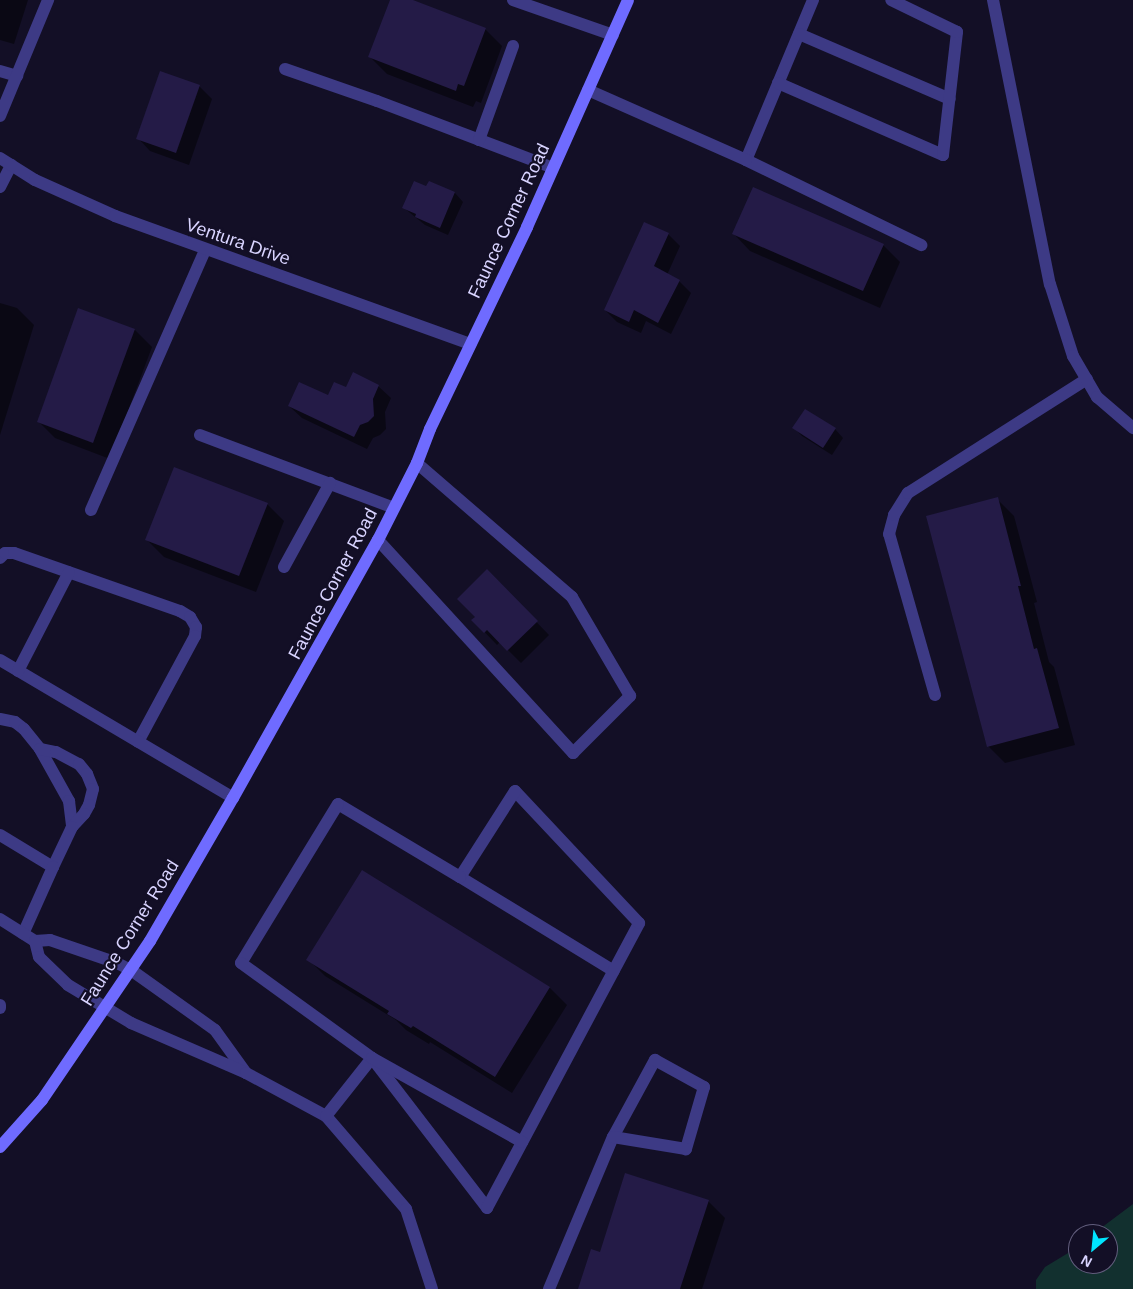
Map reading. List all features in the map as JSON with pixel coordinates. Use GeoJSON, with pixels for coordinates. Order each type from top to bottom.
{"type":"FeatureCollection","features":[{"type":"Feature","properties":{"kind":"main road","name":"Faunce Corner Road"},"geometry":{"type":"LineString","coordinates":[[0,1147],[42,1100],[131,970],[233,798],[378,540],[417,462],[430,429],[553,168],[628,0]]}},
{"type":"Feature","properties":{"kind":"street"},"geometry":{"type":"LineString","coordinates":[[0,116],[48,0]]}},
{"type":"Feature","properties":{"kind":"street"},"geometry":{"type":"LineString","coordinates":[[513,0],[612,35]]}},
{"type":"Feature","properties":{"kind":"street"},"geometry":{"type":"LineString","coordinates":[[746,160],[814,0]]}},
{"type":"Feature","properties":{"kind":"street"},"geometry":{"type":"LineString","coordinates":[[778,83],[943,155],[957,32],[891,0]]}},
{"type":"Feature","properties":{"kind":"street"},"geometry":{"type":"LineString","coordinates":[[993,0],[1050,284],[1073,356],[1097,397],[1133,428]]}},
{"type":"Feature","properties":{"kind":"street"},"geometry":{"type":"LineString","coordinates":[[799,34],[950,99]]}},
{"type":"Feature","properties":{"kind":"street"},"geometry":{"type":"LineString","coordinates":[[479,140],[513,46]]}},
{"type":"Feature","properties":{"kind":"street"},"geometry":{"type":"LineString","coordinates":[[285,69],[553,168]]}},
{"type":"Feature","properties":{"kind":"street"},"geometry":{"type":"LineString","coordinates":[[0,71],[17,76]]}},
{"type":"Feature","properties":{"kind":"street"},"geometry":{"type":"LineString","coordinates":[[588,90],[746,160],[921,245]]}},
{"type":"Feature","properties":{"kind":"street"},"geometry":{"type":"LineString","coordinates":[[0,187],[5,161]]}},
{"type":"Feature","properties":{"kind":"street","name":"Ventura Drive"},"geometry":{"type":"LineString","coordinates":[[5,161],[74,199],[205,250],[304,283],[471,344]]}},
{"type":"Feature","properties":{"kind":"street"},"geometry":{"type":"LineString","coordinates":[[92,510],[205,250]]}},
{"type":"Feature","properties":{"kind":"street"},"geometry":{"type":"LineString","coordinates":[[935,695],[889,534],[894,515],[908,493],[1087,379]]}},
{"type":"Feature","properties":{"kind":"street"},"geometry":{"type":"LineString","coordinates":[[200,435],[394,508]]}},
{"type":"Feature","properties":{"kind":"street"},"geometry":{"type":"LineString","coordinates":[[378,540],[573,752],[630,696],[572,597],[417,462]]}},
{"type":"Feature","properties":{"kind":"street"},"geometry":{"type":"LineString","coordinates":[[284,567],[330,483]]}},
{"type":"Feature","properties":{"kind":"street"},"geometry":{"type":"LineString","coordinates":[[0,558],[5,554],[14,553],[180,611],[190,617],[196,627],[195,636],[138,742]]}},
{"type":"Feature","properties":{"kind":"street"},"geometry":{"type":"LineString","coordinates":[[18,671],[69,572]]}},
{"type":"Feature","properties":{"kind":"street"},"geometry":{"type":"LineString","coordinates":[[0,660],[233,798]]}},
{"type":"Feature","properties":{"kind":"street"},"geometry":{"type":"LineString","coordinates":[[0,719],[15,722],[24,729],[40,750],[70,801],[72,826]]}},
{"type":"Feature","properties":{"kind":"street"},"geometry":{"type":"LineString","coordinates":[[23,934],[72,826],[84,814],[93,789],[87,774],[79,764],[63,755],[40,750]]}},
{"type":"Feature","properties":{"kind":"street"},"geometry":{"type":"LineString","coordinates":[[372,1058],[487,1208],[639,923],[515,791],[460,877]]}},
{"type":"Feature","properties":{"kind":"street"},"geometry":{"type":"LineString","coordinates":[[522,1142],[372,1058],[241,963],[338,804],[614,971]]}},
{"type":"Feature","properties":{"kind":"street"},"geometry":{"type":"LineString","coordinates":[[0,835],[53,867]]}},
{"type":"Feature","properties":{"kind":"street"},"geometry":{"type":"LineString","coordinates":[[0,919],[35,941],[50,940],[117,963],[131,970],[215,1030],[246,1073]]}},
{"type":"Feature","properties":{"kind":"street"},"geometry":{"type":"LineString","coordinates":[[35,941],[39,957],[68,985],[106,1008],[131,1023],[246,1073],[326,1116],[406,1209],[432,1289]]}},
{"type":"Feature","properties":{"kind":"street"},"geometry":{"type":"LineString","coordinates":[[326,1116],[372,1058]]}},
{"type":"Feature","properties":{"kind":"street"},"geometry":{"type":"LineString","coordinates":[[549,1289],[613,1137],[655,1060],[704,1087],[686,1149],[613,1137]]}},
{"type":"Feature","properties":{"kind":"green space"},"geometry":{"type":"Polygon","coordinates":[[[1133,1204],[1133,1289],[1036,1289],[1036,1280],[1045,1267],[1068,1253],[1068,1274],[1118,1274],[1118,1224],[1106,1224],[1133,1204]]]}},
{"type":"Feature","properties":{"kind":"building"},"geometry":{"type":"Polygon","coordinates":[[[390,0],[413,0],[486,28],[464,86],[458,84],[456,91],[368,57],[390,0]]]}},
{"type":"Feature","properties":{"kind":"building"},"geometry":{"type":"Polygon","coordinates":[[[160,71],[200,85],[176,153],[136,139],[160,71]]]}},
{"type":"Feature","properties":{"kind":"building"},"geometry":{"type":"Polygon","coordinates":[[[414,181],[426,186],[429,181],[455,192],[440,228],[415,217],[416,214],[402,208],[414,181]]]}},
{"type":"Feature","properties":{"kind":"building"},"geometry":{"type":"Polygon","coordinates":[[[753,187],[884,244],[863,291],[732,234],[753,187]]]}},
{"type":"Feature","properties":{"kind":"building"},"geometry":{"type":"Polygon","coordinates":[[[644,222],[669,233],[654,266],[680,280],[658,323],[634,310],[629,322],[604,310],[644,222]]]}},
{"type":"Feature","properties":{"kind":"building"},"geometry":{"type":"Polygon","coordinates":[[[78,308],[135,329],[93,443],[37,422],[78,308]]]}},
{"type":"Feature","properties":{"kind":"building"},"geometry":{"type":"Polygon","coordinates":[[[353,372],[379,385],[373,399],[374,416],[368,422],[360,425],[354,437],[288,406],[299,382],[328,395],[334,382],[346,387],[353,372]]]}},
{"type":"Feature","properties":{"kind":"building"},"geometry":{"type":"Polygon","coordinates":[[[805,409],[836,428],[823,448],[792,428],[805,409]]]}},
{"type":"Feature","properties":{"kind":"building"},"geometry":{"type":"Polygon","coordinates":[[[174,467],[268,503],[239,576],[145,540],[174,467]]]}},
{"type":"Feature","properties":{"kind":"building"},"geometry":{"type":"Polygon","coordinates":[[[998,497],[1021,586],[1018,586],[1034,649],[1037,648],[1059,728],[987,747],[926,516],[998,497]]]}},
{"type":"Feature","properties":{"kind":"building"},"geometry":{"type":"Polygon","coordinates":[[[487,569],[538,621],[507,651],[487,630],[484,633],[471,620],[475,617],[457,599],[487,569]]]}},
{"type":"Feature","properties":{"kind":"building"},"geometry":{"type":"Polygon","coordinates":[[[362,870],[550,987],[495,1077],[413,1026],[411,1028],[387,1014],[389,1011],[306,960],[362,870]]]}},
{"type":"Feature","properties":{"kind":"building"},"geometry":{"type":"Polygon","coordinates":[[[625,1173],[709,1200],[680,1289],[578,1289],[591,1249],[600,1252],[625,1173]]]}}]}
